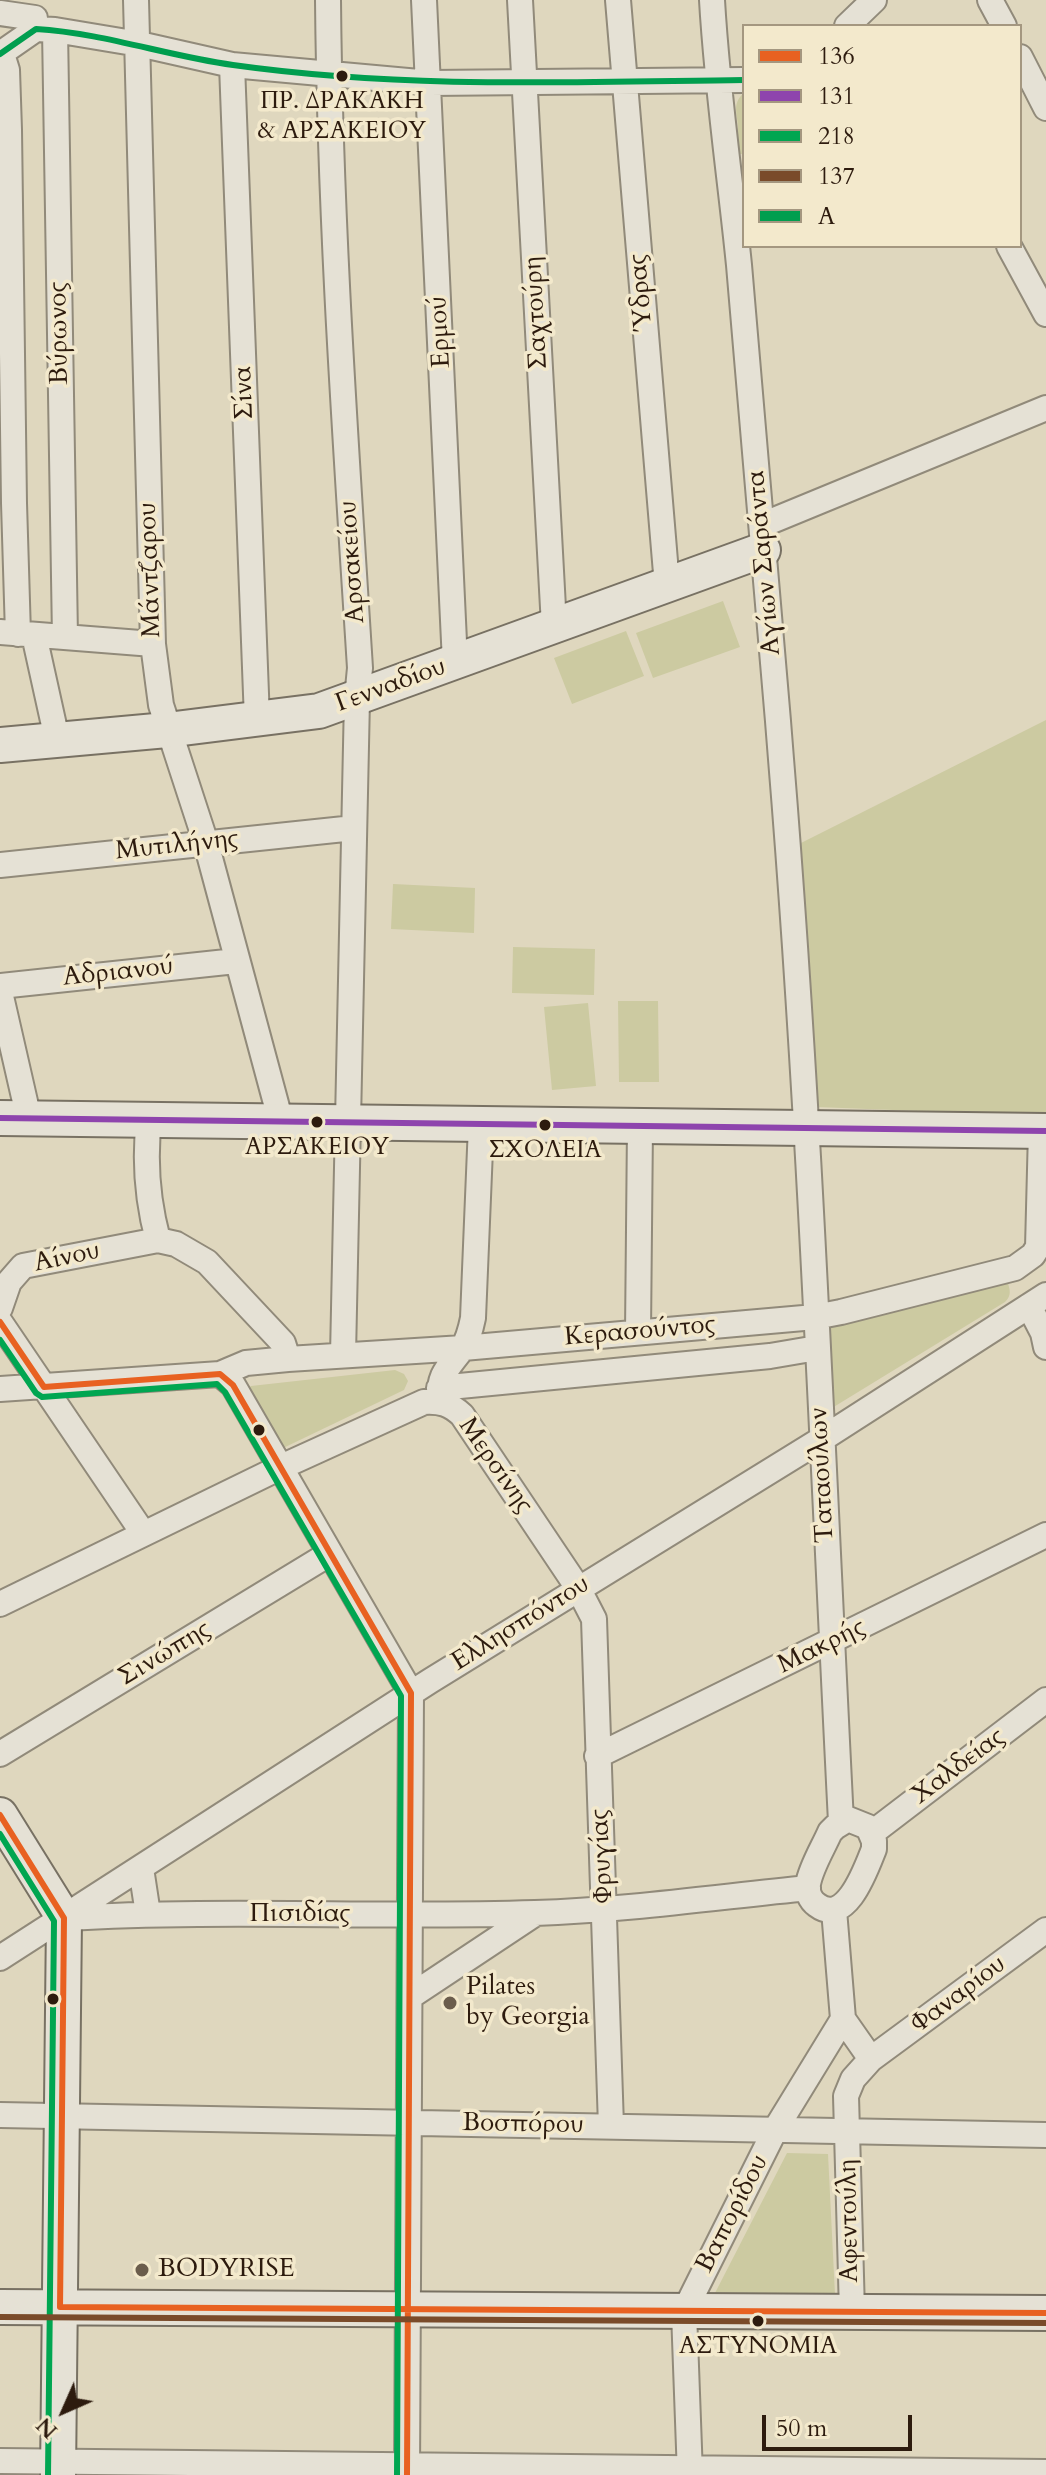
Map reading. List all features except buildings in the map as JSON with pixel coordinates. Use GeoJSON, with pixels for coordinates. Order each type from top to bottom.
{"type":"FeatureCollection","features":[{"type":"Feature","properties":{"kind":"street","name":"Μάντζαρου"},"geometry":{"type":"LineString","coordinates":[[136,0],[153,644],[167,730],[206,843],[281,1122]]}},
{"type":"Feature","properties":{"kind":"street","name":"Αρσακείου"},"geometry":{"type":"LineString","coordinates":[[328,0],[328,75],[342,377],[360,668],[343,1355]]}},
{"type":"Feature","properties":{"kind":"street","name":"Ερμού"},"geometry":{"type":"LineString","coordinates":[[424,0],[455,663]]}},
{"type":"Feature","properties":{"kind":"street","name":"Σαχτούρη"},"geometry":{"type":"LineString","coordinates":[[520,0],[554,626]]}},
{"type":"Feature","properties":{"kind":"street","name":"Ύδρας"},"geometry":{"type":"LineString","coordinates":[[618,0],[667,585]]}},
{"type":"Feature","properties":{"kind":"street","name":"Αγίων Σαράντα"},"geometry":{"type":"LineString","coordinates":[[712,0],[717,81],[737,171],[742,244]]}},
{"type":"Feature","properties":{"kind":"street"},"geometry":{"type":"LineString","coordinates":[[849,24],[874,0]]}},
{"type":"Feature","properties":{"kind":"street"},"geometry":{"type":"LineString","coordinates":[[990,0],[1003,24]]}},
{"type":"Feature","properties":{"kind":"street"},"geometry":{"type":"LineString","coordinates":[[0,13],[40,19],[232,65],[328,75],[430,83],[742,80]]}},
{"type":"Feature","properties":{"kind":"street"},"geometry":{"type":"LineString","coordinates":[[40,19],[1,54],[7,70],[9,130],[17,634],[57,739]]}},
{"type":"Feature","properties":{"kind":"street","name":"Βύρωνος"},"geometry":{"type":"LineString","coordinates":[[40,19],[65,637]]}},
{"type":"Feature","properties":{"kind":"street"},"geometry":{"type":"LineString","coordinates":[[1022,61],[1046,108]]}},
{"type":"Feature","properties":{"kind":"street","name":"Σίνα"},"geometry":{"type":"LineString","coordinates":[[232,65],[257,720]]}},
{"type":"Feature","properties":{"kind":"street","name":"Αγίων Σαράντα"},"geometry":{"type":"LineString","coordinates":[[742,248],[805,1128]]}},
{"type":"Feature","properties":{"kind":"street"},"geometry":{"type":"LineString","coordinates":[[1010,248],[1046,314]]}},
{"type":"Feature","properties":{"kind":"street"},"geometry":{"type":"LineString","coordinates":[[762,538],[1046,408]]}},
{"type":"Feature","properties":{"kind":"street","name":"Γενναδίου"},"geometry":{"type":"LineString","coordinates":[[0,745],[167,730],[319,711],[667,585],[762,538]]}},
{"type":"Feature","properties":{"kind":"street"},"geometry":{"type":"LineString","coordinates":[[17,634],[153,644]]}},
{"type":"Feature","properties":{"kind":"street","name":"Μυτιλήνης"},"geometry":{"type":"LineString","coordinates":[[0,865],[354,828]]}},
{"type":"Feature","properties":{"kind":"street","name":"Αδριανού"},"geometry":{"type":"LineString","coordinates":[[0,989],[236,961]]}},
{"type":"Feature","properties":{"kind":"street"},"geometry":{"type":"LineString","coordinates":[[0,989],[14,1118],[1043,1131]]}},
{"type":"Feature","properties":{"kind":"street"},"geometry":{"type":"LineString","coordinates":[[149,1120],[144,1157],[158,1240],[192,1251],[207,1262],[283,1343],[288,1359]]}},
{"type":"Feature","properties":{"kind":"street"},"geometry":{"type":"LineString","coordinates":[[439,1394],[446,1369],[463,1348],[473,1318],[481,1125]]}},
{"type":"Feature","properties":{"kind":"street"},"geometry":{"type":"LineString","coordinates":[[638,1332],[640,1126]]}},
{"type":"Feature","properties":{"kind":"street","name":"Ταταούλων"},"geometry":{"type":"LineString","coordinates":[[805,1128],[841,1822]]}},
{"type":"Feature","properties":{"kind":"street","name":"Κερασούντος"},"geometry":{"type":"LineString","coordinates":[[0,1389],[220,1374],[246,1363],[288,1359],[463,1348],[815,1317],[1015,1268],[1033,1255],[1040,1237],[1043,1131]]}},
{"type":"Feature","properties":{"kind":"street","name":"Αίνου"},"geometry":{"type":"LineString","coordinates":[[0,1308],[9,1282],[23,1266],[158,1240]]}},
{"type":"Feature","properties":{"kind":"street"},"geometry":{"type":"LineString","coordinates":[[1038,1300],[1046,1347]]}},
{"type":"Feature","properties":{"kind":"street","name":"Ελλησπόντου"},"geometry":{"type":"LineString","coordinates":[[0,1958],[411,1693],[822,1439],[1038,1300]]}},
{"type":"Feature","properties":{"kind":"street"},"geometry":{"type":"LineString","coordinates":[[3,1332],[143,1533]]}},
{"type":"Feature","properties":{"kind":"street","name":"Κερασούντος"},"geometry":{"type":"LineString","coordinates":[[0,1604],[439,1394],[817,1348]]}},
{"type":"Feature","properties":{"kind":"street"},"geometry":{"type":"LineString","coordinates":[[220,1374],[233,1385],[411,1693],[407,2470]]}},
{"type":"Feature","properties":{"kind":"street","name":"Μερσίνης"},"geometry":{"type":"LineString","coordinates":[[439,1394],[462,1415],[578,1588]]}},
{"type":"Feature","properties":{"kind":"street","name":"Μακρής"},"geometry":{"type":"LineString","coordinates":[[597,1756],[1046,1535]]}},
{"type":"Feature","properties":{"kind":"street","name":"Σινώπης"},"geometry":{"type":"LineString","coordinates":[[0,1754],[329,1554]]}},
{"type":"Feature","properties":{"kind":"street","name":"Φρυγίας"},"geometry":{"type":"LineString","coordinates":[[578,1588],[594,1619],[611,2126]]}},
{"type":"Feature","properties":{"kind":"street","name":"Χαλδείας"},"geometry":{"type":"LineString","coordinates":[[872,1833],[1046,1700]]}},
{"type":"Feature","properties":{"kind":"street"},"geometry":{"type":"LineString","coordinates":[[0,1815],[64,1918],[58,2468]]}},
{"type":"Feature","properties":{"kind":"street"},"geometry":{"type":"LineString","coordinates":[[848,1819],[862,1822],[872,1833],[874,1849],[851,1898],[834,1910],[820,1908],[814,1903],[808,1888],[830,1832],[848,1819]]}},
{"type":"Feature","properties":{"kind":"street"},"geometry":{"type":"LineString","coordinates":[[141,1868],[148,1914]]}},
{"type":"Feature","properties":{"kind":"street","name":"Πισιδίας"},"geometry":{"type":"LineString","coordinates":[[64,1918],[148,1914],[537,1913],[808,1888]]}},
{"type":"Feature","properties":{"kind":"street"},"geometry":{"type":"LineString","coordinates":[[834,1910],[843,2019],[871,2059],[853,2079],[846,2096],[847,2131]]}},
{"type":"Feature","properties":{"kind":"street"},"geometry":{"type":"LineString","coordinates":[[411,1996],[537,1913]]}},
{"type":"Feature","properties":{"kind":"street","name":"Φαναρίου"},"geometry":{"type":"LineString","coordinates":[[871,2059],[1046,1930]]}},
{"type":"Feature","properties":{"kind":"street","name":"Βαπορίδου"},"geometry":{"type":"LineString","coordinates":[[690,2472],[684,2312],[775,2130],[843,2019]]}},
{"type":"Feature","properties":{"kind":"street","name":"Βοσπόρου"},"geometry":{"type":"LineString","coordinates":[[0,2115],[1046,2135]]}},
{"type":"Feature","properties":{"kind":"street","name":"Αφεντούλη"},"geometry":{"type":"LineString","coordinates":[[847,2131],[852,2312]]}},
{"type":"Feature","properties":{"kind":"street"},"geometry":{"type":"LineString","coordinates":[[0,2307],[1046,2313]]}},
{"type":"Feature","properties":{"kind":"street"},"geometry":{"type":"LineString","coordinates":[[0,2461],[58,2468],[1046,2472]]}},
{"type":"Feature","properties":{"kind":"shaded area"},"geometry":{"type":"Polygon","coordinates":[[[742,95],[742,154],[737,154],[736,105],[742,95]]]}},
{"type":"Feature","properties":{"kind":"shaded area"},"geometry":{"type":"Polygon","coordinates":[[[723,601],[740,647],[653,678],[636,633],[723,601]]]}},
{"type":"Feature","properties":{"kind":"shaded area"},"geometry":{"type":"Polygon","coordinates":[[[626,631],[644,676],[572,704],[554,658],[626,631]]]}},
{"type":"Feature","properties":{"kind":"shaded area"},"geometry":{"type":"Polygon","coordinates":[[[1046,720],[1046,1116],[817,1107],[799,844],[1046,720]]]}},
{"type":"Feature","properties":{"kind":"shaded area"},"geometry":{"type":"Polygon","coordinates":[[[393,884],[475,888],[474,933],[391,929],[393,884]]]}},
{"type":"Feature","properties":{"kind":"shaded area"},"geometry":{"type":"Polygon","coordinates":[[[513,947],[595,949],[594,995],[512,993],[513,947]]]}},
{"type":"Feature","properties":{"kind":"shaded area"},"geometry":{"type":"Polygon","coordinates":[[[618,1001],[658,1001],[659,1082],[619,1082],[618,1001]]]}},
{"type":"Feature","properties":{"kind":"shaded area"},"geometry":{"type":"Polygon","coordinates":[[[588,1003],[596,1086],[552,1090],[544,1007],[588,1003]]]}},
{"type":"Feature","properties":{"kind":"shaded area"},"geometry":{"type":"Polygon","coordinates":[[[1007,1280],[1010,1292],[1005,1302],[832,1408],[821,1327],[1007,1280]]]}},
{"type":"Feature","properties":{"kind":"shaded area"},"geometry":{"type":"Polygon","coordinates":[[[395,1370],[404,1374],[408,1381],[404,1390],[279,1450],[245,1391],[251,1386],[395,1370]]]}},
{"type":"Feature","properties":{"kind":"shaded area"},"geometry":{"type":"Polygon","coordinates":[[[787,2153],[828,2154],[835,2295],[715,2293],[787,2153]]]}},
{"type":"Feature","properties":{"kind":"transit line","name":"Α"},"geometry":{"type":"LineString","coordinates":[[0,54],[36,29],[86,35],[233,65],[361,78],[488,82],[742,80]]}},
{"type":"Feature","properties":{"kind":"transit line","name":"131"},"geometry":{"type":"LineString","coordinates":[[0,1118],[1046,1131]]}},
{"type":"Feature","properties":{"kind":"transit line","name":"136"},"geometry":{"type":"LineString","coordinates":[[0,1322],[44,1387],[220,1374],[233,1385],[411,1693],[407,2475]]}},
{"type":"Feature","properties":{"kind":"transit line","name":"218"},"geometry":{"type":"LineString","coordinates":[[0,1340],[36,1393],[42,1397],[217,1384],[225,1392],[401,1696],[397,2475]]}},
{"type":"Feature","properties":{"kind":"transit line","name":"136"},"geometry":{"type":"LineString","coordinates":[[0,1815],[64,1918],[60,2307],[1046,2313]]}},
{"type":"Feature","properties":{"kind":"transit line","name":"218"},"geometry":{"type":"LineString","coordinates":[[0,1834],[54,1921],[48,2475]]}},
{"type":"Feature","properties":{"kind":"transit line","name":"137"},"geometry":{"type":"LineString","coordinates":[[0,2317],[1046,2323]]}},
{"type":"Feature","properties":{"kind":"place","name":"ΠΡ. ΔΡΑΚΑΚΗ & ΑΡΣΑΚΕΙΟΥ"},"geometry":{"type":"Point","coordinates":[342,76]}},
{"type":"Feature","properties":{"kind":"place","name":"ΑΡΣΑΚΕΙΟΥ"},"geometry":{"type":"Point","coordinates":[317,1122]}},
{"type":"Feature","properties":{"kind":"place","name":"ΣΧΟΛΕΙΑ"},"geometry":{"type":"Point","coordinates":[545,1125]}},
{"type":"Feature","properties":{"kind":"place","name":"Pilates by Georgia"},"geometry":{"type":"Point","coordinates":[450,2003]}},
{"type":"Feature","properties":{"kind":"place","name":"BODYRISE"},"geometry":{"type":"Point","coordinates":[142,2270]}},
{"type":"Feature","properties":{"kind":"place","name":"ΑΣΤΥΝΟΜΙΑ"},"geometry":{"type":"Point","coordinates":[758,2321]}}]}
